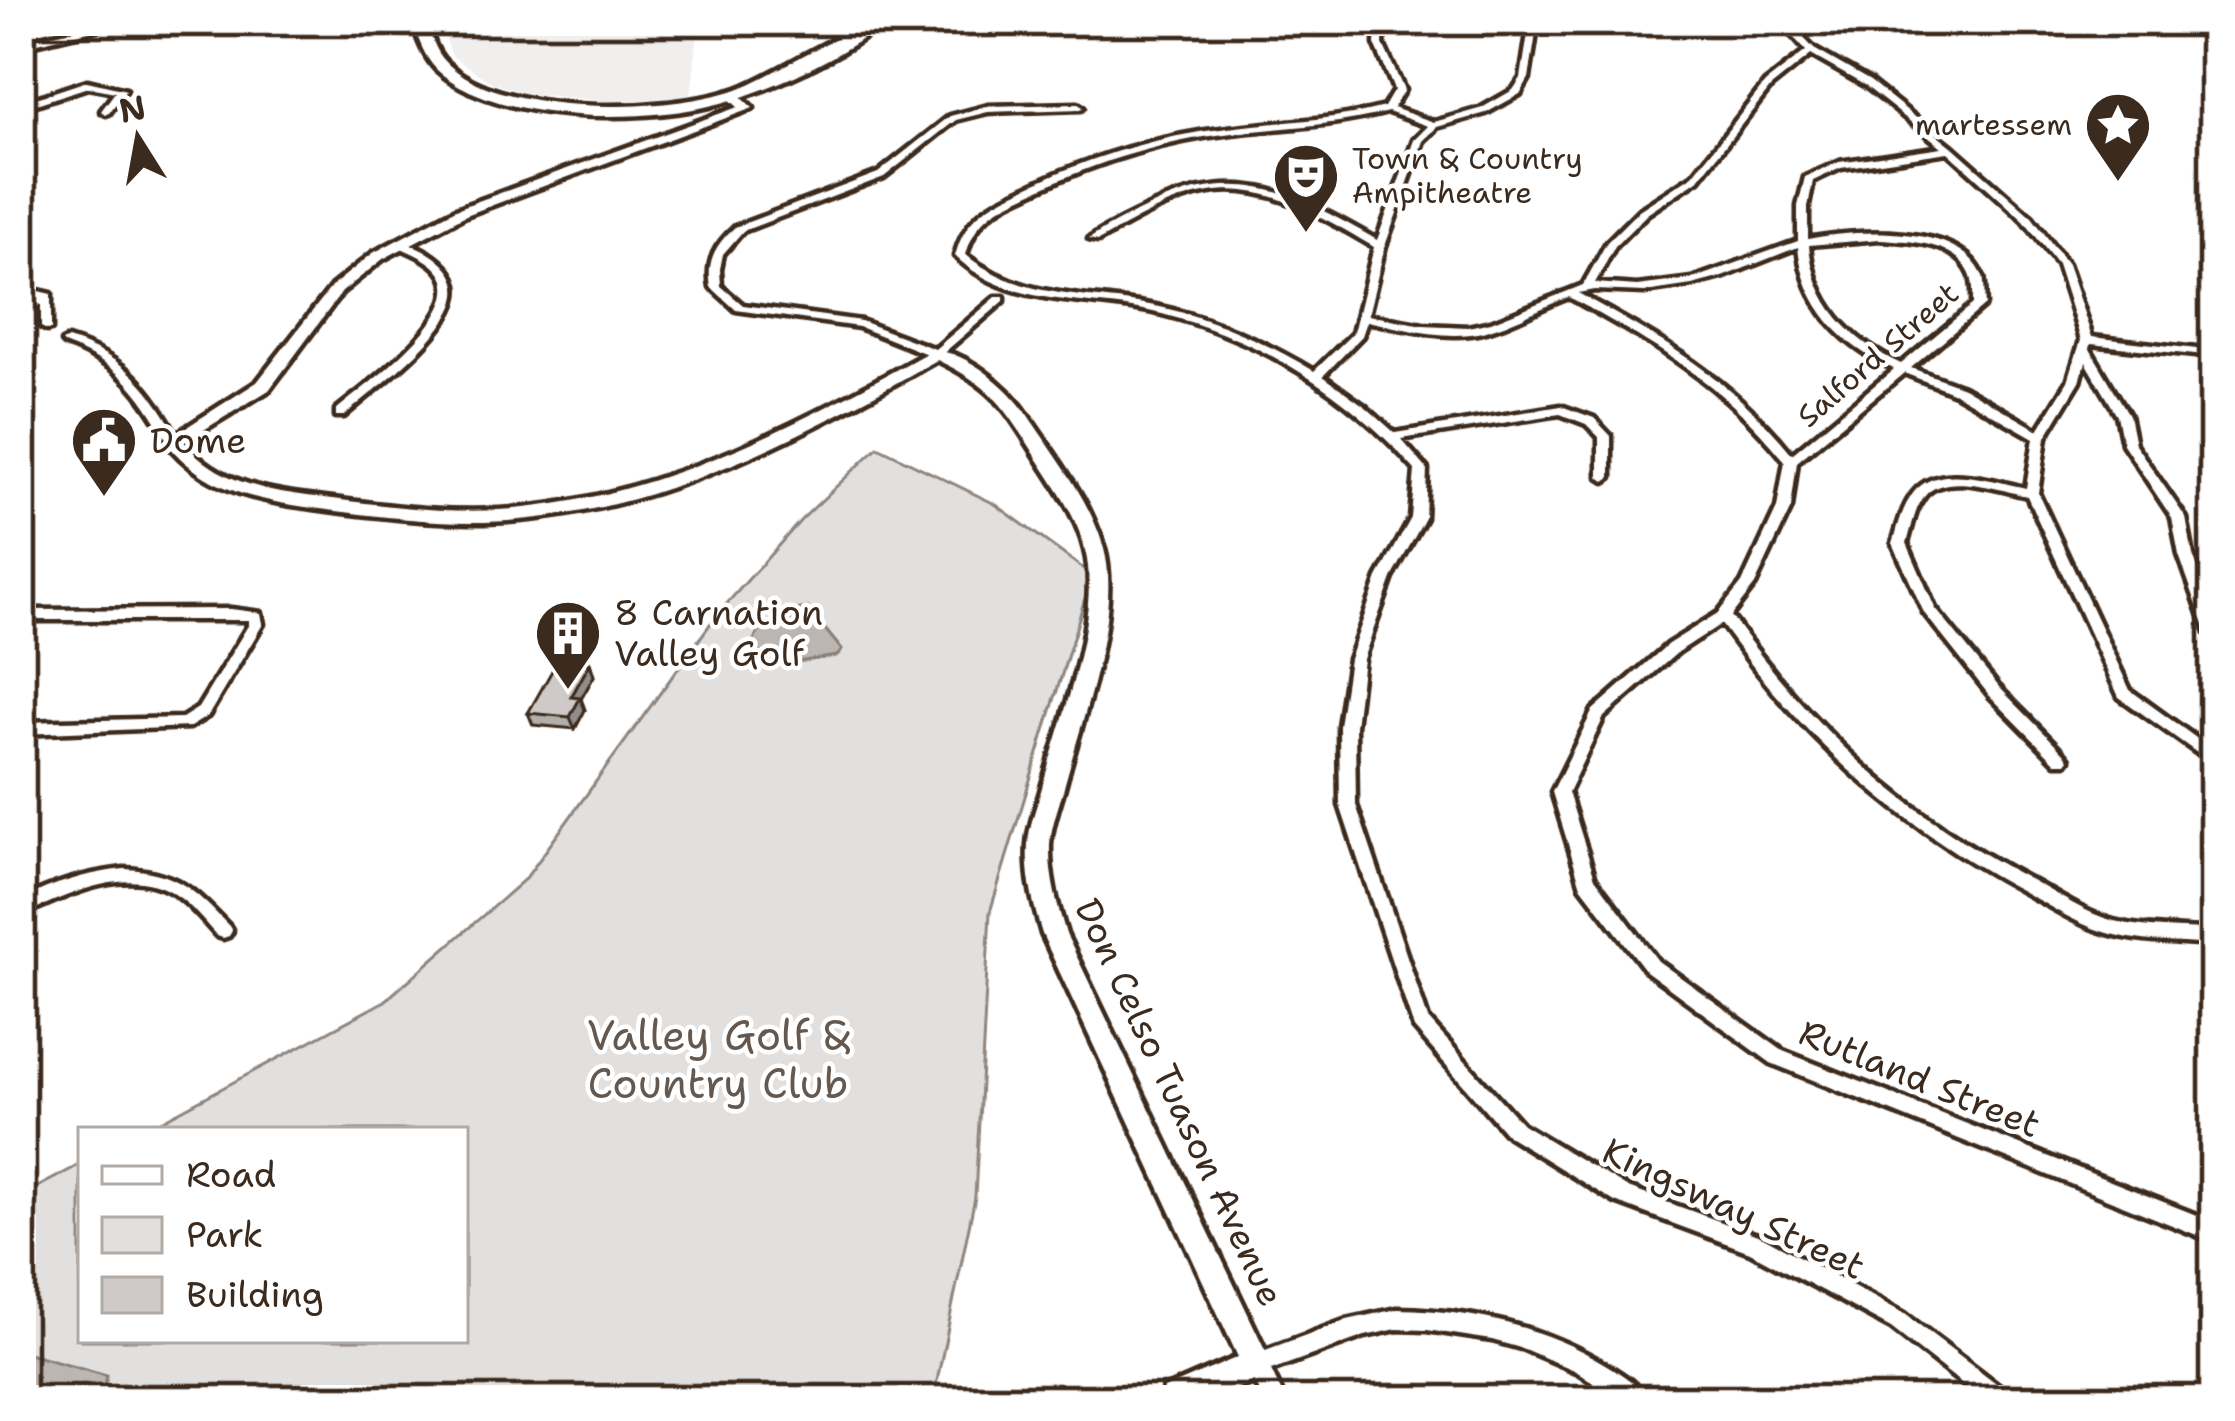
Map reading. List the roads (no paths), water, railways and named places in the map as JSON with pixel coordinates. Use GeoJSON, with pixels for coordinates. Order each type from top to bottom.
{"type":"FeatureCollection","features":[{"type":"Feature","properties":{"kind":"main road"},"geometry":{"type":"LineString","coordinates":[[419,21],[445,69],[512,99],[608,109],[732,95],[879,21]]}},
{"type":"Feature","properties":{"kind":"street"},"geometry":{"type":"LineString","coordinates":[[21,44],[127,21]]}},
{"type":"Feature","properties":{"kind":"street"},"geometry":{"type":"LineString","coordinates":[[1390,21],[1380,28],[1379,44],[1399,90],[1388,109],[1434,125]]}},
{"type":"Feature","properties":{"kind":"street"},"geometry":{"type":"LineString","coordinates":[[1314,378],[1358,334],[1380,246],[1419,140],[1434,125],[1483,111],[1517,92],[1526,78],[1534,21]]}},
{"type":"Feature","properties":{"kind":"street"},"geometry":{"type":"LineString","coordinates":[[1783,21],[1811,51],[1867,83],[1950,149],[2028,219],[2062,264],[2086,344],[2123,415],[2129,444],[2179,518],[2214,633]]}},
{"type":"Feature","properties":{"kind":"street"},"geometry":{"type":"LineString","coordinates":[[1587,286],[1610,244],[1642,212],[1696,177],[1768,85],[1811,51]]}},
{"type":"Feature","properties":{"kind":"street"},"geometry":{"type":"LineString","coordinates":[[21,106],[96,83],[121,90],[106,111]]}},
{"type":"Feature","properties":{"kind":"street"},"geometry":{"type":"LineString","coordinates":[[174,441],[263,386],[346,278],[399,243],[478,205],[747,108],[732,95]]}},
{"type":"Feature","properties":{"kind":"street"},"geometry":{"type":"LineString","coordinates":[[936,354],[861,324],[740,308],[716,287],[715,259],[721,245],[766,215],[881,175],[953,118],[988,109],[1078,106]]}},
{"type":"Feature","properties":{"kind":"street","name":"Kingsway Street"},"geometry":{"type":"LineString","coordinates":[[1388,109],[1356,119],[1229,130],[1126,147],[985,212],[965,231],[959,256],[983,278],[1064,300],[1123,303],[1191,318],[1250,340],[1396,436],[1421,469],[1418,518],[1385,578],[1356,659],[1347,726],[1348,805],[1420,1023],[1515,1130],[1622,1195],[1756,1244],[1898,1321],[2000,1400]]}},
{"type":"Feature","properties":{"kind":"street"},"geometry":{"type":"LineString","coordinates":[[1950,149],[1839,165],[1808,178],[1801,244],[1806,276],[1839,328],[1877,358],[1956,388],[2040,437]]}},
{"type":"Feature","properties":{"kind":"street"},"geometry":{"type":"LineString","coordinates":[[1094,239],[1181,193],[1240,187],[1306,202],[1380,246]]}},
{"type":"Feature","properties":{"kind":"street","name":"Salford Street"},"geometry":{"type":"LineString","coordinates":[[1364,317],[1431,330],[1480,329],[1587,286],[1630,289],[1692,282],[1801,244],[1918,238],[1948,245],[1977,270],[1982,288],[1979,305],[1792,461]]}},
{"type":"Feature","properties":{"kind":"street"},"geometry":{"type":"LineString","coordinates":[[340,412],[432,329],[451,297],[451,284],[438,266],[399,243]]}},
{"type":"Feature","properties":{"kind":"street"},"geometry":{"type":"LineString","coordinates":[[21,290],[47,296]]}},
{"type":"Feature","properties":{"kind":"street"},"geometry":{"type":"LineString","coordinates":[[1570,293],[1717,380],[1758,416],[1792,461]]}},
{"type":"Feature","properties":{"kind":"street"},"geometry":{"type":"LineString","coordinates":[[21,312],[47,296]]}},
{"type":"Feature","properties":{"kind":"street"},"geometry":{"type":"LineString","coordinates":[[47,296],[47,327]]}},
{"type":"Feature","properties":{"kind":"street"},"geometry":{"type":"LineString","coordinates":[[68,342],[112,358],[127,371],[174,441],[203,472],[263,496],[401,513],[545,512],[619,496],[717,462],[862,396],[936,354],[1000,299]]}},
{"type":"Feature","properties":{"kind":"street"},"geometry":{"type":"LineString","coordinates":[[2086,344],[2214,354]]}},
{"type":"Feature","properties":{"kind":"street"},"geometry":{"type":"LineString","coordinates":[[2086,344],[2074,381],[2040,437],[2032,493],[2124,693],[2214,759]]}},
{"type":"Feature","properties":{"kind":"street","name":"Don Celso Tuason Avenue"},"geometry":{"type":"LineString","coordinates":[[936,354],[975,371],[1007,398],[1084,515],[1096,545],[1102,582],[1098,617],[1040,838],[1040,882],[1054,934],[1256,1364],[1175,1400]]}},
{"type":"Feature","properties":{"kind":"street"},"geometry":{"type":"LineString","coordinates":[[1396,436],[1561,410],[1590,422],[1605,436],[1606,477]]}},
{"type":"Feature","properties":{"kind":"street","name":"Rutland Street"},"geometry":{"type":"LineString","coordinates":[[1792,461],[1784,508],[1769,548],[1723,616],[1673,648],[1598,713],[1560,791],[1587,881],[1652,967],[1777,1057],[2214,1232]]}},
{"type":"Feature","properties":{"kind":"street"},"geometry":{"type":"LineString","coordinates":[[2032,493],[1955,481],[1928,484],[1917,494],[1900,543],[1929,610],[1994,691],[2060,759]]}},
{"type":"Feature","properties":{"kind":"street"},"geometry":{"type":"LineString","coordinates":[[21,616],[256,616],[256,624],[203,712],[185,723],[21,728]]}},
{"type":"Feature","properties":{"kind":"street"},"geometry":{"type":"LineString","coordinates":[[1723,616],[1756,664],[1834,751],[1882,796],[1983,865],[2106,926],[2214,938]]}},
{"type":"Feature","properties":{"kind":"street"},"geometry":{"type":"LineString","coordinates":[[21,908],[75,883],[124,875],[179,887],[224,931]]}},
{"type":"Feature","properties":{"kind":"street"},"geometry":{"type":"LineString","coordinates":[[1274,1400],[1256,1364],[1394,1319],[1502,1328],[1618,1383],[1636,1400]]}},
{"type":"Feature","properties":{"kind":"place","name":"martessem"},"geometry":{"type":"Point","coordinates":[2118,184]}},
{"type":"Feature","properties":{"kind":"place","name":"Town & Country Ampitheatre"},"geometry":{"type":"Point","coordinates":[1306,235]}},
{"type":"Feature","properties":{"kind":"place","name":"Dome"},"geometry":{"type":"Point","coordinates":[104,499]}},
{"type":"Feature","properties":{"kind":"place","name":"8 Carnation Valley Golf"},"geometry":{"type":"Point","coordinates":[568,692]}},
{"type":"Feature","properties":{"kind":"park label","name":"Valley Golf & Country Club"},"geometry":{"type":"Point","coordinates":[718,1059]}}]}
